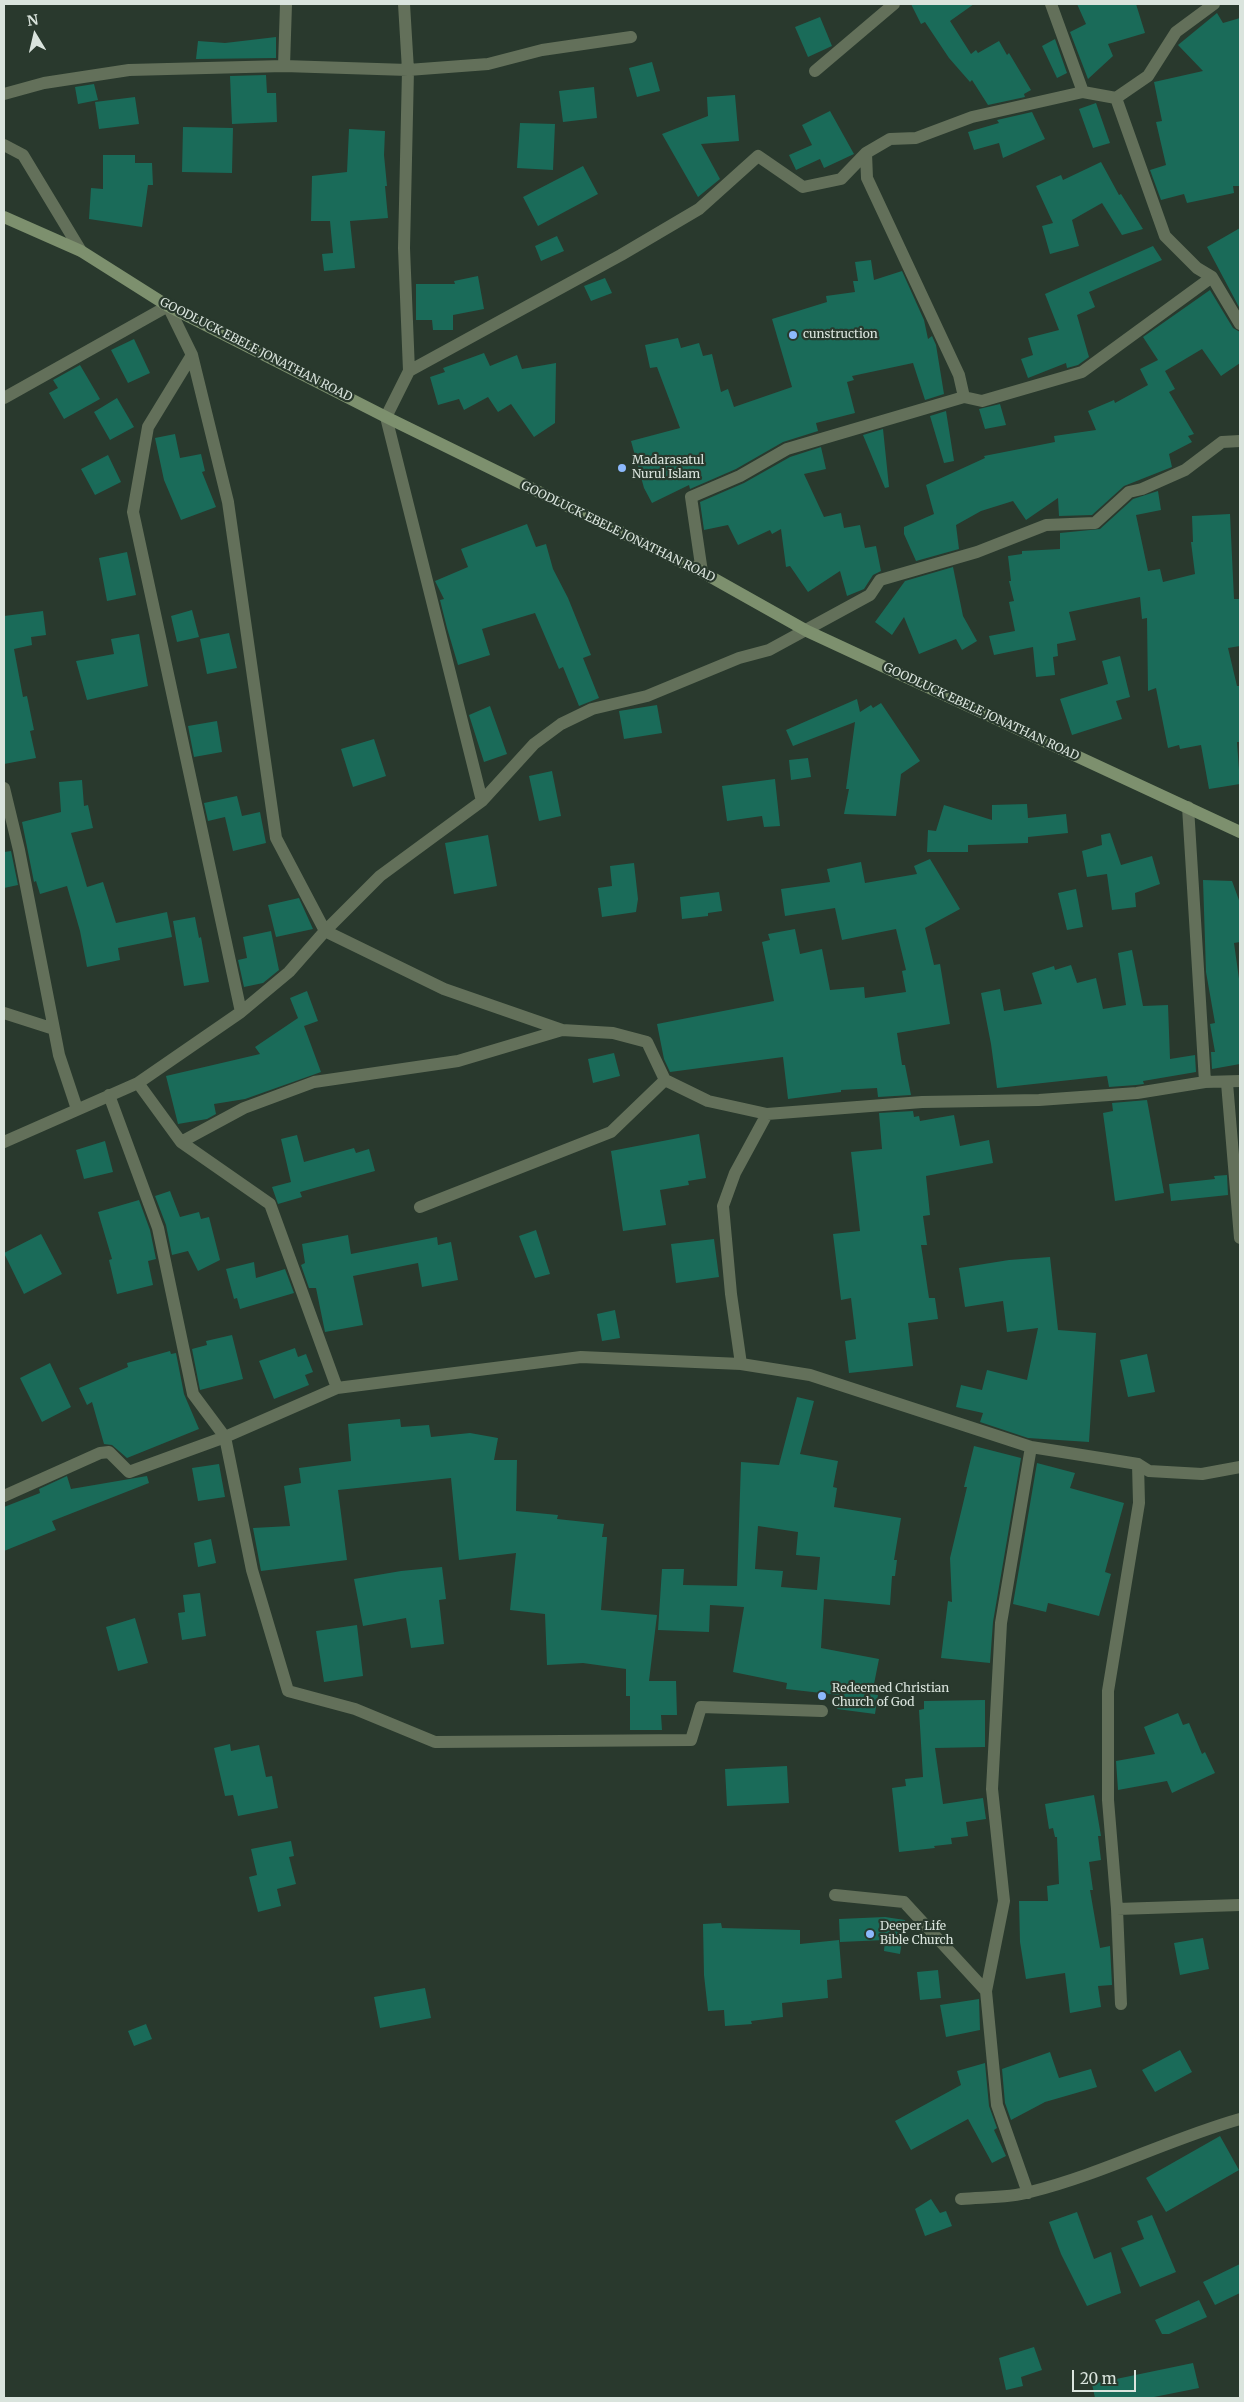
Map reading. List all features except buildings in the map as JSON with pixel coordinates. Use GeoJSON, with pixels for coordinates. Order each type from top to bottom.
{"type":"FeatureCollection","features":[{"type":"Feature","properties":{"kind":"main road","name":"GOODLUCK EBELE JONATHAN ROAD"},"geometry":{"type":"LineString","coordinates":[[4,217],[80,251],[168,306],[386,417],[702,572],[807,631],[1240,832]]}},
{"type":"Feature","properties":{"kind":"street"},"geometry":{"type":"LineString","coordinates":[[284,66],[286,4]]}},
{"type":"Feature","properties":{"kind":"street"},"geometry":{"type":"LineString","coordinates":[[404,4],[408,70],[404,248],[409,371],[386,417],[482,801]]}},
{"type":"Feature","properties":{"kind":"street"},"geometry":{"type":"LineString","coordinates":[[815,70],[894,4]]}},
{"type":"Feature","properties":{"kind":"street"},"geometry":{"type":"LineString","coordinates":[[1051,4],[1084,92]]}},
{"type":"Feature","properties":{"kind":"street"},"geometry":{"type":"LineString","coordinates":[[409,371],[621,255],[699,209],[758,156],[803,187],[841,178],[866,153],[890,139],[916,138],[972,117],[1084,92],[1116,98],[1148,76],[1176,32],[1214,4]]}},
{"type":"Feature","properties":{"kind":"street"},"geometry":{"type":"LineString","coordinates":[[4,94],[44,83],[129,70],[284,66],[408,70],[488,64],[542,50],[631,37]]}},
{"type":"Feature","properties":{"kind":"street"},"geometry":{"type":"LineString","coordinates":[[1116,98],[1165,236],[1197,268],[1212,277],[1240,324]]}},
{"type":"Feature","properties":{"kind":"street"},"geometry":{"type":"LineString","coordinates":[[4,145],[23,155],[80,251]]}},
{"type":"Feature","properties":{"kind":"street"},"geometry":{"type":"LineString","coordinates":[[866,153],[867,178],[959,375],[964,397]]}},
{"type":"Feature","properties":{"kind":"street"},"geometry":{"type":"LineString","coordinates":[[702,572],[691,497],[740,476],[787,449],[964,397],[982,401],[1082,372],[1212,277]]}},
{"type":"Feature","properties":{"kind":"street"},"geometry":{"type":"LineString","coordinates":[[4,398],[168,306],[192,355],[228,502],[276,838],[325,931],[444,989],[562,1030],[613,1033],[647,1042],[665,1080],[708,1101],[767,1114],[922,1102],[1039,1100],[1128,1094],[1205,1082],[1227,1083],[1240,1081]]}},
{"type":"Feature","properties":{"kind":"street"},"geometry":{"type":"LineString","coordinates":[[192,355],[148,428],[133,512],[242,1012]]}},
{"type":"Feature","properties":{"kind":"street"},"geometry":{"type":"LineString","coordinates":[[4,1142],[138,1083],[242,1012],[289,972],[325,931],[380,876],[482,801],[534,744],[561,724],[592,709],[647,696],[739,658],[769,650],[870,595],[880,580],[977,552],[1046,525],[1095,522],[1129,492],[1142,489],[1184,470],[1222,442],[1240,441]]}},
{"type":"Feature","properties":{"kind":"street"},"geometry":{"type":"LineString","coordinates":[[4,788],[19,850],[59,1055],[77,1109]]}},
{"type":"Feature","properties":{"kind":"street"},"geometry":{"type":"LineString","coordinates":[[1188,807],[1205,1082]]}},
{"type":"Feature","properties":{"kind":"street"},"geometry":{"type":"LineString","coordinates":[[4,1013],[54,1029]]}},
{"type":"Feature","properties":{"kind":"street"},"geometry":{"type":"LineString","coordinates":[[181,1142],[244,1108],[314,1082],[458,1061],[562,1030]]}},
{"type":"Feature","properties":{"kind":"street"},"geometry":{"type":"LineString","coordinates":[[420,1207],[611,1132],[665,1080]]}},
{"type":"Feature","properties":{"kind":"street"},"geometry":{"type":"LineString","coordinates":[[138,1083],[181,1142],[270,1204],[337,1388]]}},
{"type":"Feature","properties":{"kind":"street"},"geometry":{"type":"LineString","coordinates":[[1227,1083],[1240,1238]]}},
{"type":"Feature","properties":{"kind":"street"},"geometry":{"type":"LineString","coordinates":[[109,1095],[158,1228],[193,1394],[225,1437],[252,1570],[288,1691],[355,1709],[435,1742],[691,1740],[701,1707],[822,1712]]}},
{"type":"Feature","properties":{"kind":"street"},"geometry":{"type":"LineString","coordinates":[[741,1364],[731,1294],[723,1206],[736,1173],[767,1114]]}},
{"type":"Feature","properties":{"kind":"street"},"geometry":{"type":"LineString","coordinates":[[4,1496],[100,1453],[109,1452],[129,1472],[225,1437],[337,1388],[581,1357],[741,1364],[810,1375],[1031,1447],[1138,1464],[1149,1471],[1202,1474],[1240,1466]]}},
{"type":"Feature","properties":{"kind":"street"},"geometry":{"type":"LineString","coordinates":[[1028,2193],[997,2105],[986,1992],[1004,1901],[992,1789],[1001,1623],[1031,1447]]}},
{"type":"Feature","properties":{"kind":"street"},"geometry":{"type":"LineString","coordinates":[[1121,2004],[1117,1909],[1108,1800],[1108,1691],[1139,1503],[1138,1464]]}},
{"type":"Feature","properties":{"kind":"street"},"geometry":{"type":"LineString","coordinates":[[835,1895],[904,1902],[986,1992]]}},
{"type":"Feature","properties":{"kind":"street"},"geometry":{"type":"LineString","coordinates":[[1117,1909],[1240,1905]]}},
{"type":"Feature","properties":{"kind":"street"},"geometry":{"type":"LineString","coordinates":[[962,2199],[1028,2193],[1095,2173],[1193,2132],[1240,2118]]}},
{"type":"Feature","properties":{"kind":"place","name":"cunstruction"},"geometry":{"type":"Point","coordinates":[793,335]}},
{"type":"Feature","properties":{"kind":"place","name":"Madarasatul Nurul Islam"},"geometry":{"type":"Point","coordinates":[622,468]}},
{"type":"Feature","properties":{"kind":"place","name":"Redeemed Christian Church of God"},"geometry":{"type":"Point","coordinates":[822,1696]}},
{"type":"Feature","properties":{"kind":"place","name":"Deeper Life Bible Church"},"geometry":{"type":"Point","coordinates":[870,1934]}}]}
